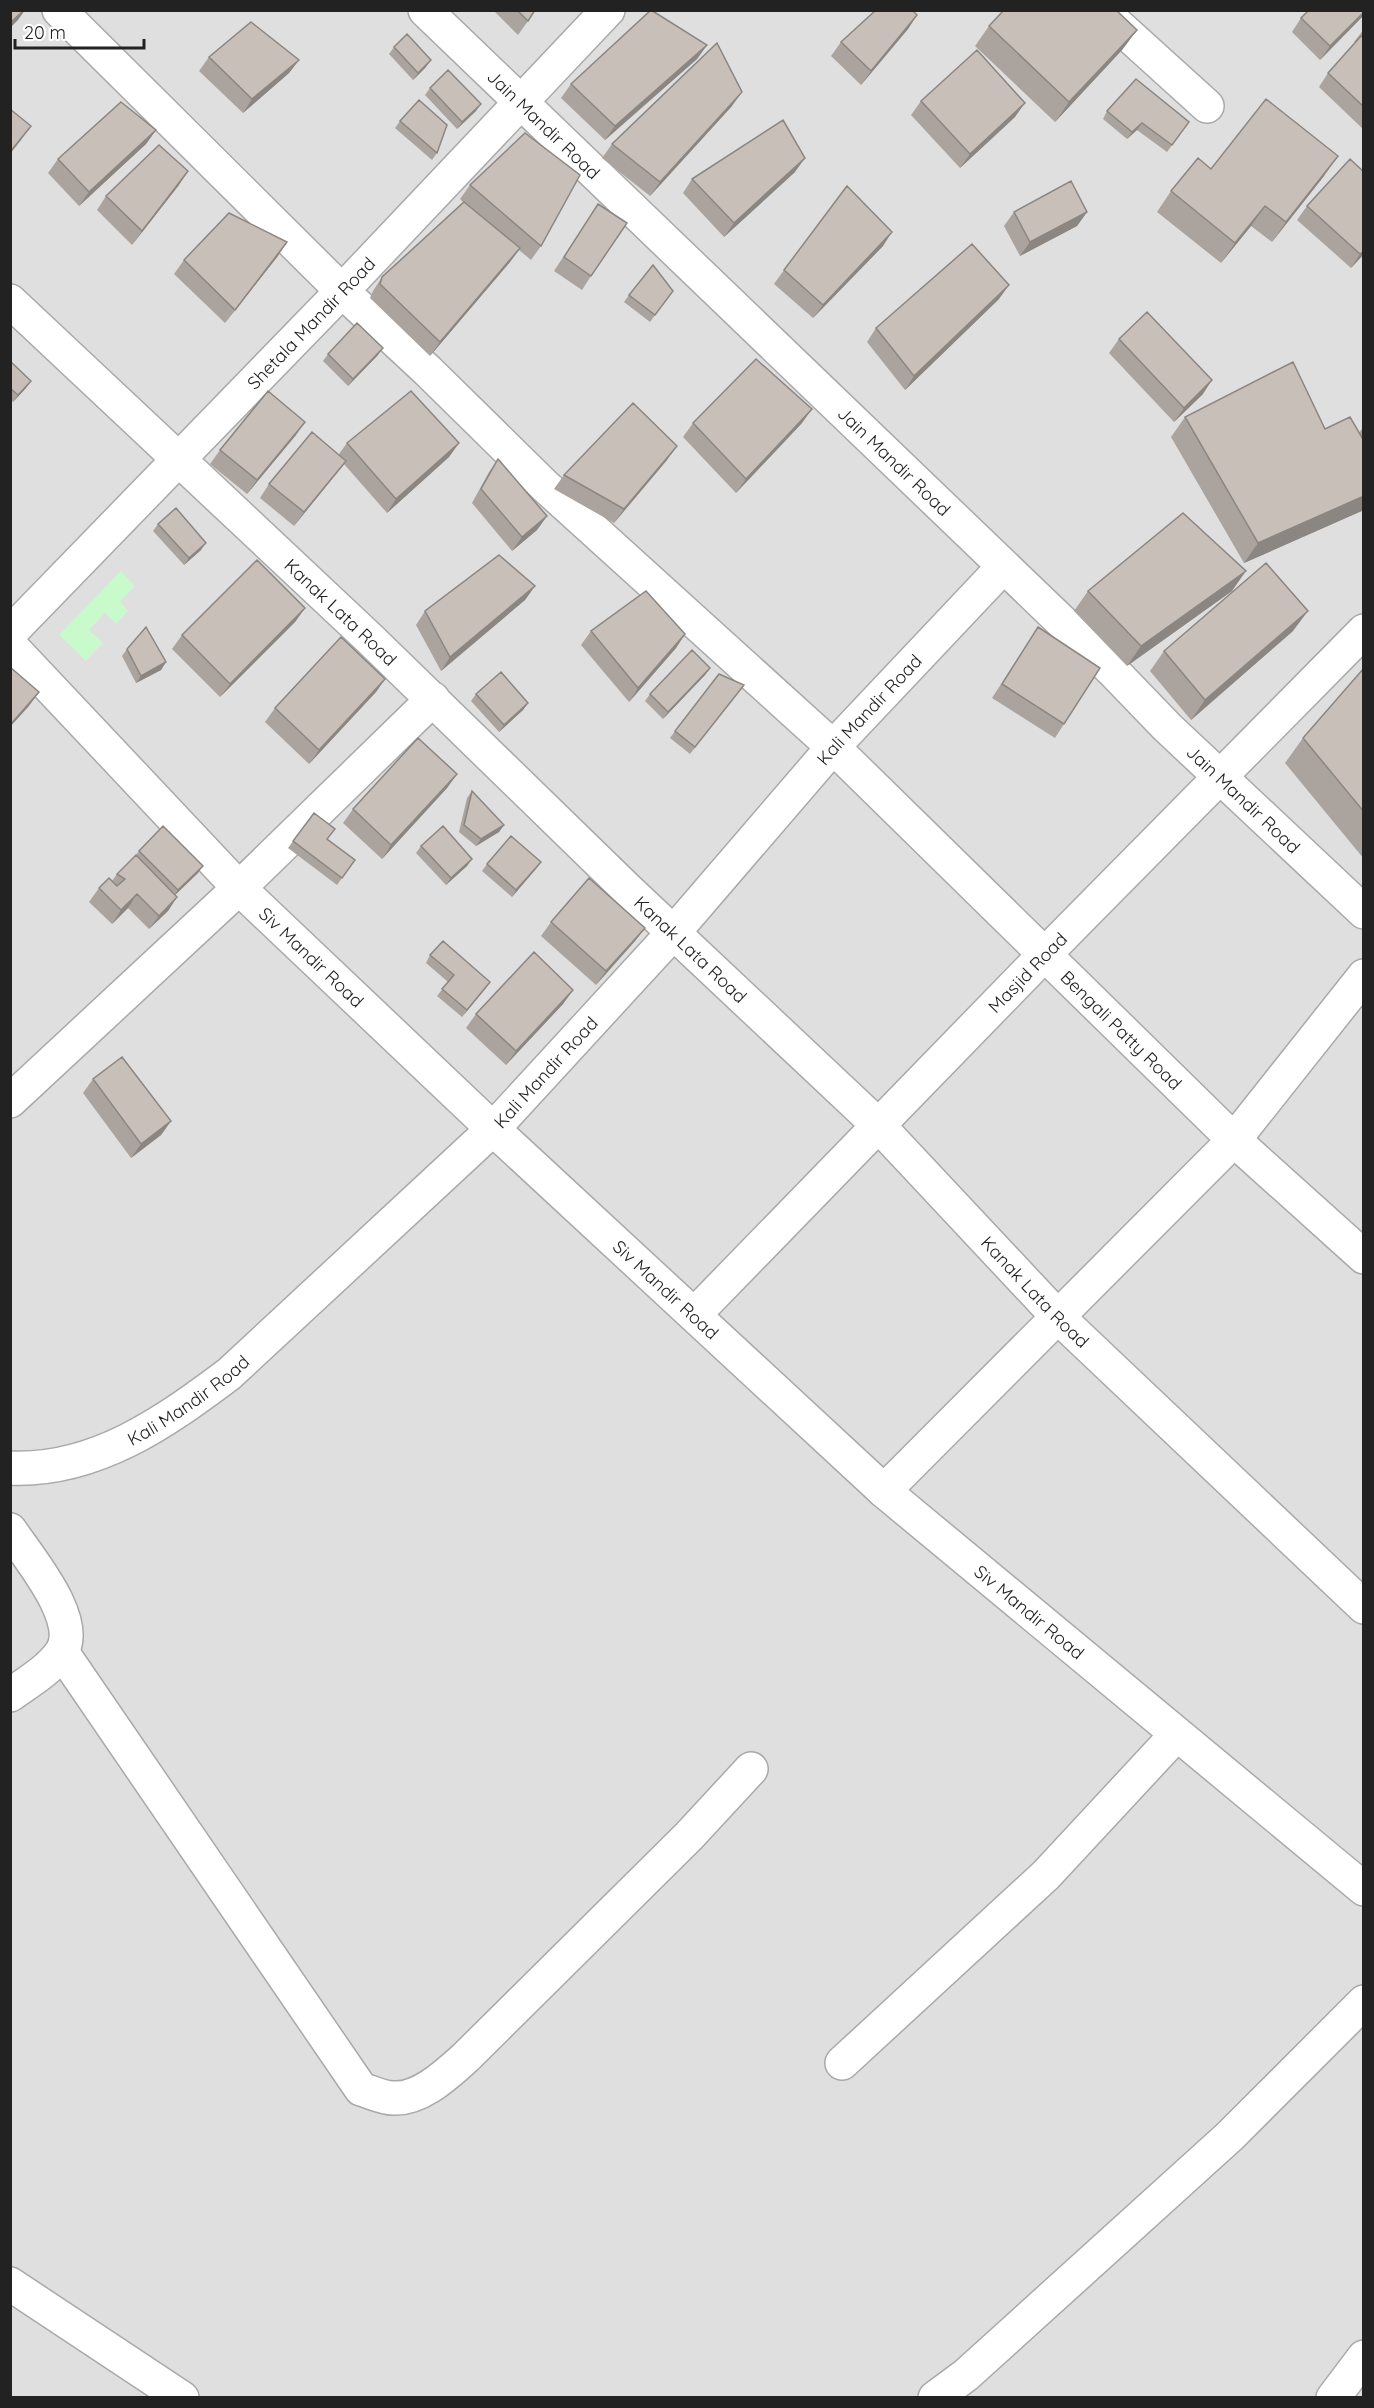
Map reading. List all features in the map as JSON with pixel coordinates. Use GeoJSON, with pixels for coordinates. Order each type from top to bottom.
{"type":"FeatureCollection","features":[{"type":"Feature","properties":{"kind":"street","name":"Bengali Patty Road"},"geometry":{"type":"LineString","coordinates":[[59,10],[342,291],[428,371],[544,486],[833,747],[1234,1140],[1364,1257]]}},
{"type":"Feature","properties":{"kind":"street","name":"Jain Mandir Road"},"geometry":{"type":"LineString","coordinates":[[425,10],[1364,912]]}},
{"type":"Feature","properties":{"kind":"street","name":"Shetala Mandir Road"},"geometry":{"type":"LineString","coordinates":[[10,633],[342,291],[608,10]]}},
{"type":"Feature","properties":{"kind":"street"},"geometry":{"type":"LineString","coordinates":[[1101,10],[1207,106]]}},
{"type":"Feature","properties":{"kind":"street","name":"Kanak Lata Road"},"geometry":{"type":"LineString","coordinates":[[10,301],[433,699],[879,1126],[1058,1317],[1364,1607]]}},
{"type":"Feature","properties":{"kind":"street","name":"Kali Mandir Road"},"geometry":{"type":"LineString","coordinates":[[10,1468],[46,1467],[80,1460],[124,1443],[183,1408],[229,1374],[493,1129],[674,932],[833,747],[1004,567]]}},
{"type":"Feature","properties":{"kind":"street","name":"Masjid Road"},"geometry":{"type":"LineString","coordinates":[[694,1315],[1044,954],[1364,631]]}},
{"type":"Feature","properties":{"kind":"street","name":"Siv Mandir Road"},"geometry":{"type":"LineString","coordinates":[[10,645],[239,888],[493,1129],[884,1491],[1364,1889]]}},
{"type":"Feature","properties":{"kind":"street"},"geometry":{"type":"LineString","coordinates":[[10,1101],[239,888],[433,699]]}},
{"type":"Feature","properties":{"kind":"street"},"geometry":{"type":"LineString","coordinates":[[884,1491],[1234,1140],[1364,976]]}},
{"type":"Feature","properties":{"kind":"street"},"geometry":{"type":"LineString","coordinates":[[10,1530],[62,1610],[66,1633],[62,1652],[46,1670],[10,1695]]}},
{"type":"Feature","properties":{"kind":"street"},"geometry":{"type":"LineString","coordinates":[[62,1652],[361,2089],[393,2099],[416,2093],[444,2077],[465,2058],[689,1836],[751,1769]]}},
{"type":"Feature","properties":{"kind":"street"},"geometry":{"type":"LineString","coordinates":[[842,2063],[1046,1875],[1176,1735]]}},
{"type":"Feature","properties":{"kind":"street"},"geometry":{"type":"LineString","coordinates":[[935,2397],[966,2375],[1221,2144],[1364,2002]]}},
{"type":"Feature","properties":{"kind":"street"},"geometry":{"type":"LineString","coordinates":[[10,2284],[182,2397]]}},
{"type":"Feature","properties":{"kind":"street"},"geometry":{"type":"LineString","coordinates":[[1333,2397],[1364,2357]]}},
{"type":"Feature","properties":{"kind":"shaded area"},"geometry":{"type":"Polygon","coordinates":[[[11,11],[1363,11],[1363,2397],[11,2397],[11,11]]]}},
{"type":"Feature","properties":{"kind":"green space"},"geometry":{"type":"Polygon","coordinates":[[[121,571],[135,586],[120,602],[128,611],[116,624],[105,613],[89,630],[103,643],[86,661],[59,635],[121,571]]]}},
{"type":"Feature","properties":{"kind":"building"},"geometry":{"type":"Polygon","coordinates":[[[10,10],[24,10],[10,23],[10,10]]]}},
{"type":"Feature","properties":{"kind":"building"},"geometry":{"type":"Polygon","coordinates":[[[517,10],[535,10],[528,21],[517,10]]]}},
{"type":"Feature","properties":{"kind":"building"},"geometry":{"type":"Polygon","coordinates":[[[651,10],[707,45],[615,126],[571,84],[651,10]]]}},
{"type":"Feature","properties":{"kind":"building"},"geometry":{"type":"Polygon","coordinates":[[[876,10],[912,10],[917,15],[871,71],[841,42],[876,10]]]}},
{"type":"Feature","properties":{"kind":"building"},"geometry":{"type":"Polygon","coordinates":[[[1004,10],[1116,10],[1137,30],[1069,102],[989,26],[1004,10]]]}},
{"type":"Feature","properties":{"kind":"building"},"geometry":{"type":"Polygon","coordinates":[[[1309,10],[1364,10],[1364,12],[1330,46],[1301,18],[1309,10]]]}},
{"type":"Feature","properties":{"kind":"building"},"geometry":{"type":"Polygon","coordinates":[[[251,22],[299,60],[252,99],[209,57],[251,22]]]}},
{"type":"Feature","properties":{"kind":"building"},"geometry":{"type":"Polygon","coordinates":[[[407,34],[431,60],[418,73],[394,47],[407,34]]]}},
{"type":"Feature","properties":{"kind":"building"},"geometry":{"type":"Polygon","coordinates":[[[1361,36],[1364,38],[1364,107],[1328,73],[1361,36]]]}},
{"type":"Feature","properties":{"kind":"building"},"geometry":{"type":"Polygon","coordinates":[[[717,43],[742,92],[660,182],[612,144],[717,43]]]}},
{"type":"Feature","properties":{"kind":"building"},"geometry":{"type":"Polygon","coordinates":[[[977,50],[1025,103],[970,154],[921,101],[977,50]]]}},
{"type":"Feature","properties":{"kind":"building"},"geometry":{"type":"Polygon","coordinates":[[[448,70],[481,104],[462,122],[430,88],[448,70]]]}},
{"type":"Feature","properties":{"kind":"building"},"geometry":{"type":"Polygon","coordinates":[[[1136,79],[1189,122],[1172,145],[1142,123],[1132,132],[1107,111],[1136,79]]]}},
{"type":"Feature","properties":{"kind":"building"},"geometry":{"type":"Polygon","coordinates":[[[1266,99],[1338,156],[1286,222],[1265,206],[1235,243],[1171,191],[1198,158],[1211,169],[1266,99]]]}},
{"type":"Feature","properties":{"kind":"building"},"geometry":{"type":"Polygon","coordinates":[[[419,100],[447,125],[437,153],[400,121],[419,100]]]}},
{"type":"Feature","properties":{"kind":"building"},"geometry":{"type":"Polygon","coordinates":[[[121,102],[156,130],[89,192],[58,159],[121,102]]]}},
{"type":"Feature","properties":{"kind":"building"},"geometry":{"type":"Polygon","coordinates":[[[10,109],[31,126],[10,152],[10,109]]]}},
{"type":"Feature","properties":{"kind":"building"},"geometry":{"type":"Polygon","coordinates":[[[783,120],[805,158],[734,223],[692,179],[783,120]]]}},
{"type":"Feature","properties":{"kind":"building"},"geometry":{"type":"Polygon","coordinates":[[[525,133],[580,175],[541,246],[470,185],[525,133]]]}},
{"type":"Feature","properties":{"kind":"building"},"geometry":{"type":"Polygon","coordinates":[[[159,145],[188,171],[142,231],[106,196],[159,145]]]}},
{"type":"Feature","properties":{"kind":"building"},"geometry":{"type":"Polygon","coordinates":[[[1350,159],[1364,172],[1364,251],[1360,254],[1307,206],[1350,159]]]}},
{"type":"Feature","properties":{"kind":"building"},"geometry":{"type":"Polygon","coordinates":[[[1071,181],[1087,212],[1030,242],[1014,212],[1071,181]]]}},
{"type":"Feature","properties":{"kind":"building"},"geometry":{"type":"Polygon","coordinates":[[[847,186],[892,232],[823,305],[784,270],[847,186]]]}},
{"type":"Feature","properties":{"kind":"building"},"geometry":{"type":"Polygon","coordinates":[[[464,202],[520,248],[440,342],[380,284],[382,277],[464,202]]]}},
{"type":"Feature","properties":{"kind":"building"},"geometry":{"type":"Polygon","coordinates":[[[598,204],[627,223],[591,276],[564,257],[598,204]]]}},
{"type":"Feature","properties":{"kind":"building"},"geometry":{"type":"Polygon","coordinates":[[[229,213],[287,242],[235,310],[184,260],[229,213]]]}},
{"type":"Feature","properties":{"kind":"building"},"geometry":{"type":"Polygon","coordinates":[[[972,244],[1009,285],[914,376],[876,328],[972,244]]]}},
{"type":"Feature","properties":{"kind":"building"},"geometry":{"type":"Polygon","coordinates":[[[653,265],[673,291],[655,315],[629,295],[653,265]]]}},
{"type":"Feature","properties":{"kind":"building"},"geometry":{"type":"Polygon","coordinates":[[[1147,312],[1212,380],[1184,408],[1119,339],[1147,312]]]}},
{"type":"Feature","properties":{"kind":"building"},"geometry":{"type":"Polygon","coordinates":[[[357,323],[383,348],[353,379],[328,354],[357,323]]]}},
{"type":"Feature","properties":{"kind":"building"},"geometry":{"type":"Polygon","coordinates":[[[756,359],[812,409],[746,479],[693,423],[756,359]]]}},
{"type":"Feature","properties":{"kind":"building"},"geometry":{"type":"Polygon","coordinates":[[[10,361],[31,381],[18,395],[10,388],[10,361]]]}},
{"type":"Feature","properties":{"kind":"building"},"geometry":{"type":"Polygon","coordinates":[[[1293,362],[1325,429],[1350,417],[1364,441],[1364,496],[1258,543],[1185,417],[1293,362]]]}},
{"type":"Feature","properties":{"kind":"building"},"geometry":{"type":"Polygon","coordinates":[[[268,391],[305,422],[257,480],[220,450],[268,391]]]}},
{"type":"Feature","properties":{"kind":"building"},"geometry":{"type":"Polygon","coordinates":[[[411,391],[459,443],[396,499],[347,443],[411,391]]]}},
{"type":"Feature","properties":{"kind":"building"},"geometry":{"type":"Polygon","coordinates":[[[633,403],[677,446],[624,509],[564,475],[633,403]]]}},
{"type":"Feature","properties":{"kind":"building"},"geometry":{"type":"Polygon","coordinates":[[[312,432],[346,461],[304,512],[269,484],[312,432]]]}},
{"type":"Feature","properties":{"kind":"building"},"geometry":{"type":"Polygon","coordinates":[[[498,459],[547,516],[522,537],[481,489],[498,459]]]}},
{"type":"Feature","properties":{"kind":"building"},"geometry":{"type":"Polygon","coordinates":[[[176,508],[206,543],[189,558],[158,524],[176,508]]]}},
{"type":"Feature","properties":{"kind":"building"},"geometry":{"type":"Polygon","coordinates":[[[1183,513],[1246,571],[1141,646],[1088,591],[1183,513]]]}},
{"type":"Feature","properties":{"kind":"building"},"geometry":{"type":"Polygon","coordinates":[[[499,555],[535,586],[450,657],[425,611],[499,555]]]}},
{"type":"Feature","properties":{"kind":"building"},"geometry":{"type":"Polygon","coordinates":[[[257,560],[305,608],[230,684],[182,635],[257,560]]]}},
{"type":"Feature","properties":{"kind":"building"},"geometry":{"type":"Polygon","coordinates":[[[1266,563],[1308,611],[1205,700],[1164,651],[1266,563]]]}},
{"type":"Feature","properties":{"kind":"building"},"geometry":{"type":"Polygon","coordinates":[[[646,591],[685,634],[638,688],[591,631],[646,591]]]}},
{"type":"Feature","properties":{"kind":"building"},"geometry":{"type":"Polygon","coordinates":[[[146,627],[166,662],[141,676],[127,649],[146,627]]]}},
{"type":"Feature","properties":{"kind":"building"},"geometry":{"type":"Polygon","coordinates":[[[1038,627],[1100,668],[1064,724],[1002,684],[1038,627]]]}},
{"type":"Feature","properties":{"kind":"building"},"geometry":{"type":"Polygon","coordinates":[[[341,637],[385,679],[319,750],[275,708],[341,637]]]}},
{"type":"Feature","properties":{"kind":"building"},"geometry":{"type":"Polygon","coordinates":[[[692,650],[710,668],[668,712],[650,694],[692,650]]]}},
{"type":"Feature","properties":{"kind":"building"},"geometry":{"type":"Polygon","coordinates":[[[10,667],[39,692],[10,725],[10,667]]]}},
{"type":"Feature","properties":{"kind":"building"},"geometry":{"type":"Polygon","coordinates":[[[1364,668],[1364,812],[1303,738],[1364,668]]]}},
{"type":"Feature","properties":{"kind":"building"},"geometry":{"type":"Polygon","coordinates":[[[501,672],[528,703],[504,725],[476,694],[501,672]]]}},
{"type":"Feature","properties":{"kind":"building"},"geometry":{"type":"Polygon","coordinates":[[[719,674],[744,685],[695,747],[675,731],[719,674]]]}},
{"type":"Feature","properties":{"kind":"building"},"geometry":{"type":"Polygon","coordinates":[[[418,738],[457,774],[391,845],[353,809],[418,738]]]}},
{"type":"Feature","properties":{"kind":"building"},"geometry":{"type":"Polygon","coordinates":[[[472,791],[504,825],[481,839],[464,825],[472,791]]]}},
{"type":"Feature","properties":{"kind":"building"},"geometry":{"type":"Polygon","coordinates":[[[314,813],[335,829],[327,839],[355,860],[342,878],[293,841],[314,813]]]}},
{"type":"Feature","properties":{"kind":"building"},"geometry":{"type":"Polygon","coordinates":[[[163,826],[203,866],[178,890],[139,851],[163,826]]]}},
{"type":"Feature","properties":{"kind":"building"},"geometry":{"type":"Polygon","coordinates":[[[443,826],[472,859],[451,878],[421,846],[443,826]]]}},
{"type":"Feature","properties":{"kind":"building"},"geometry":{"type":"Polygon","coordinates":[[[511,836],[541,862],[516,890],[487,864],[511,836]]]}},
{"type":"Feature","properties":{"kind":"building"},"geometry":{"type":"Polygon","coordinates":[[[136,855],[177,897],[159,916],[137,894],[121,910],[99,888],[109,878],[117,886],[125,879],[117,874],[136,855]]]}},
{"type":"Feature","properties":{"kind":"building"},"geometry":{"type":"Polygon","coordinates":[[[589,878],[645,928],[606,971],[551,922],[589,878]]]}},
{"type":"Feature","properties":{"kind":"building"},"geometry":{"type":"Polygon","coordinates":[[[443,941],[490,982],[467,1010],[442,989],[454,975],[430,955],[443,941]]]}},
{"type":"Feature","properties":{"kind":"building"},"geometry":{"type":"Polygon","coordinates":[[[534,952],[573,990],[516,1051],[476,1014],[534,952]]]}},
{"type":"Feature","properties":{"kind":"building"},"geometry":{"type":"Polygon","coordinates":[[[122,1057],[171,1121],[141,1144],[93,1079],[122,1057]]]}}]}
